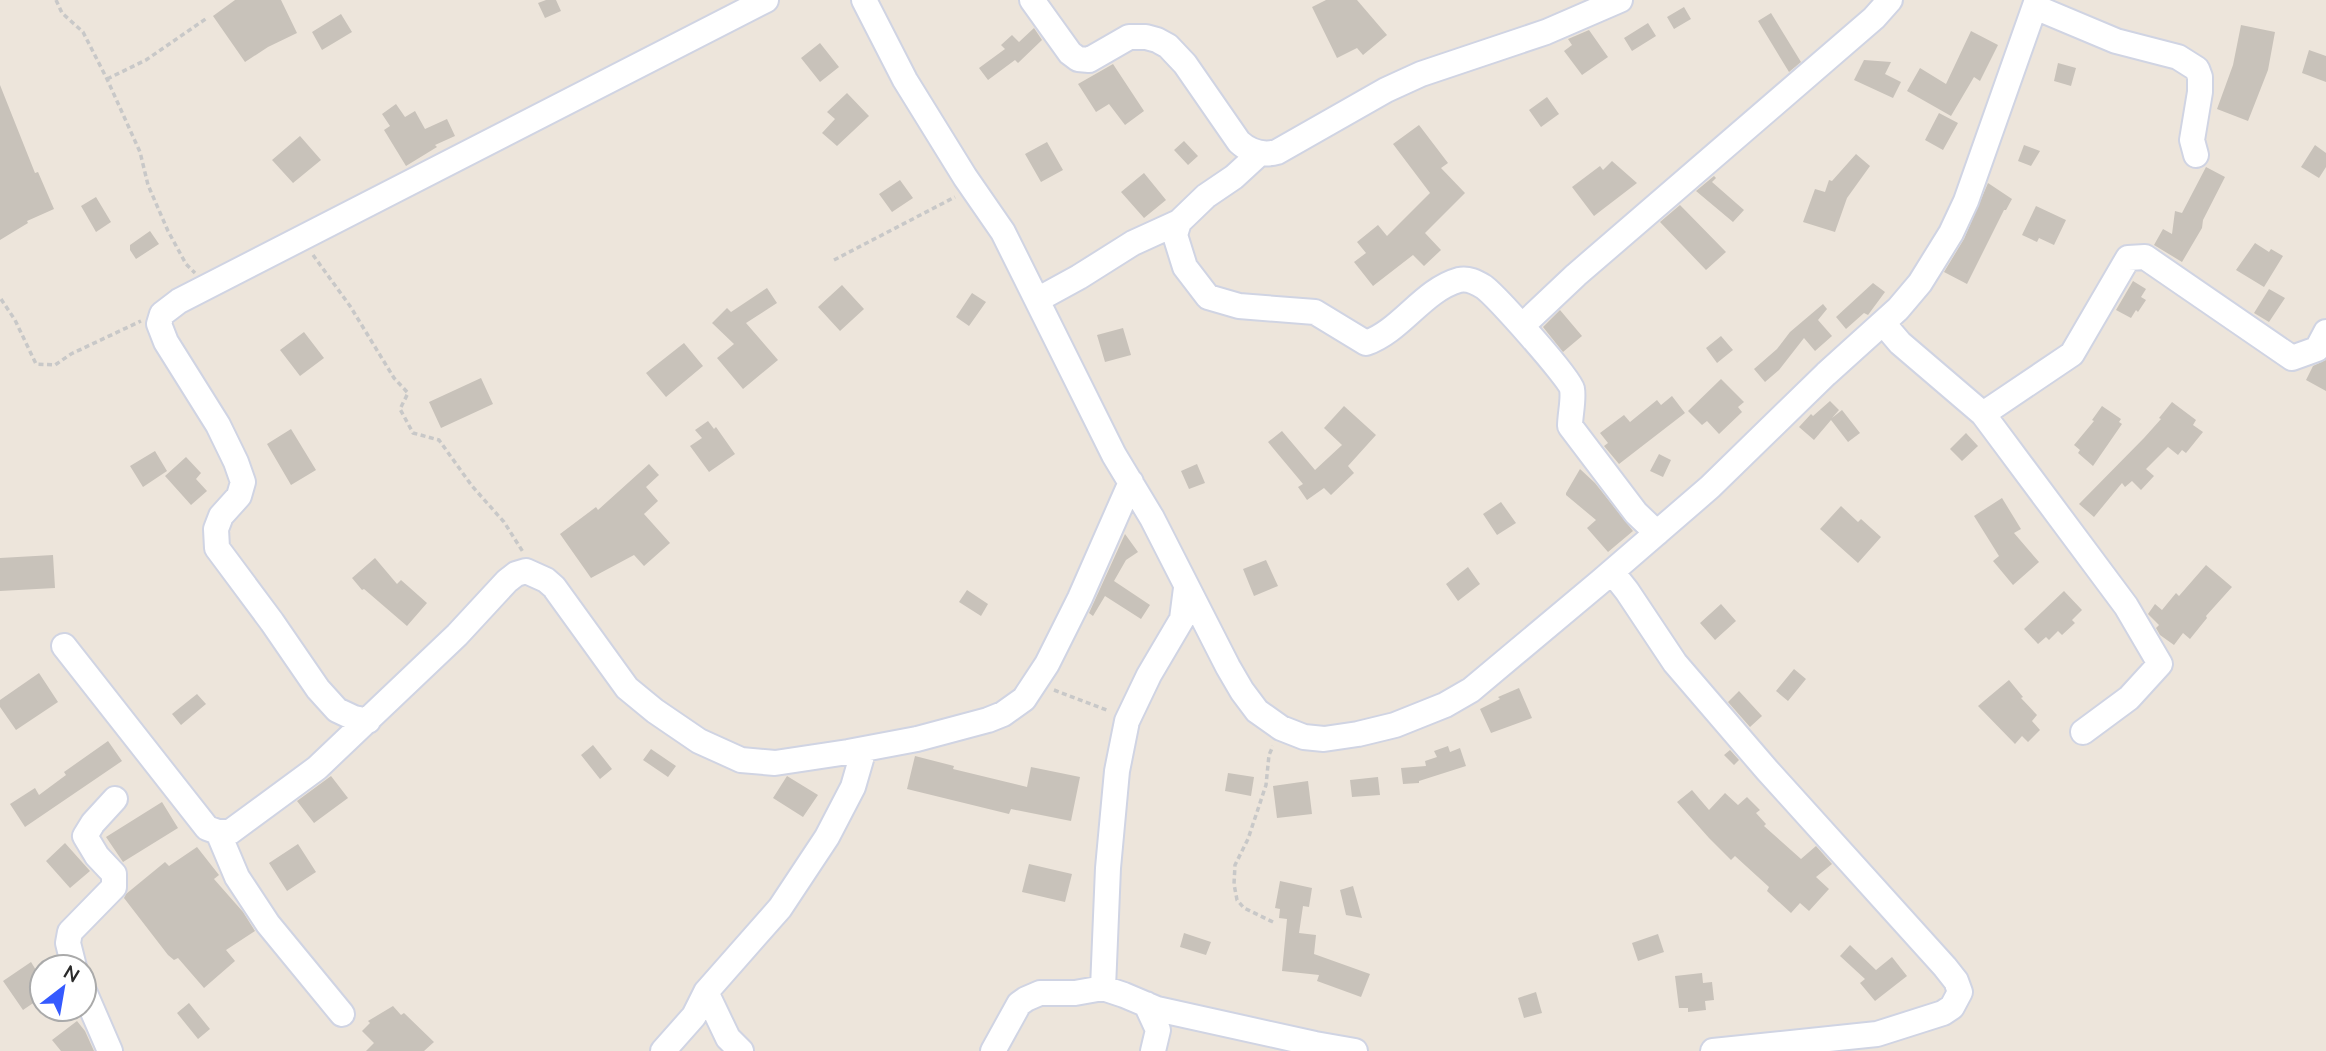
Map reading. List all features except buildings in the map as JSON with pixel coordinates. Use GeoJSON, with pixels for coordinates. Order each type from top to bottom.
{"type":"FeatureCollection","features":[{"type":"Feature","properties":{"kind":"street"},"geometry":{"type":"LineString","coordinates":[[368,721],[337,710],[318,690],[217,548],[216,528],[221,516],[239,496],[243,482],[218,425],[166,342],[159,324],[162,314],[170,307],[301,238],[766,0]]}},
{"type":"Feature","properties":{"kind":"street"},"geometry":{"type":"LineString","coordinates":[[864,0],[905,80],[1003,232],[1114,455],[1242,691],[1257,711],[1281,728],[1304,737],[1324,739],[1395,724],[1445,705],[1471,690],[1710,487],[1826,374],[1884,323],[1920,283],[1951,233],[1966,201],[2036,4],[2116,41],[2178,57],[2197,69],[2200,92],[2192,140],[2196,155]]}},
{"type":"Feature","properties":{"kind":"street"},"geometry":{"type":"LineString","coordinates":[[1032,0],[1070,53],[1078,59],[1089,60],[1129,37],[1146,37],[1168,46],[1185,64],[1239,142],[1259,154],[1277,152],[1386,90],[1421,74],[1546,32],[1620,0]]}},
{"type":"Feature","properties":{"kind":"street"},"geometry":{"type":"LineString","coordinates":[[1522,325],[1576,275],[1874,18],[1890,0]]}},
{"type":"Feature","properties":{"kind":"street"},"geometry":{"type":"LineString","coordinates":[[1037,300],[1133,243],[1179,222],[1206,196],[1234,177],[1259,154]]}},
{"type":"Feature","properties":{"kind":"street"},"geometry":{"type":"LineString","coordinates":[[1179,222],[1175,235],[1185,267],[1208,297],[1239,306],[1315,312],[1366,343],[1399,322],[1448,284],[1469,279],[1484,287],[1522,325],[1572,388],[1570,426],[1636,513],[1657,533]]}},
{"type":"Feature","properties":{"kind":"street"},"geometry":{"type":"LineString","coordinates":[[1983,414],[2072,354],[2128,258],[2145,257],[2292,358],[2317,349],[2326,332]]}},
{"type":"Feature","properties":{"kind":"street"},"geometry":{"type":"LineString","coordinates":[[1884,323],[1900,343],[1983,414],[2126,606],[2160,664],[2129,698],[2082,732]]}},
{"type":"Feature","properties":{"kind":"street"},"geometry":{"type":"LineString","coordinates":[[64,646],[207,828],[218,832],[230,832],[317,768],[457,635],[507,581],[526,571],[536,574],[554,587],[627,688],[655,711],[699,741],[741,760],[775,763],[917,739],[996,717],[1017,706],[1036,682],[1080,598],[1131,482]]}},
{"type":"Feature","properties":{"kind":"street"},"geometry":{"type":"LineString","coordinates":[[1612,572],[1675,663],[1767,770],[1945,967],[1956,981],[1960,992],[1952,1007],[1943,1013],[1877,1034],[1713,1051]]}},
{"type":"Feature","properties":{"kind":"street"},"geometry":{"type":"LineString","coordinates":[[1103,988],[1106,892],[1117,771],[1130,714],[1182,619],[1186,588]]}},
{"type":"Feature","properties":{"kind":"street"},"geometry":{"type":"LineString","coordinates":[[663,1051],[694,1016],[705,992],[780,908],[827,837],[853,787],[864,749]]}},
{"type":"Feature","properties":{"kind":"street"},"geometry":{"type":"LineString","coordinates":[[70,953],[68,943],[70,932],[114,887],[114,874],[97,856],[85,836],[115,799]]}},
{"type":"Feature","properties":{"kind":"street"},"geometry":{"type":"LineString","coordinates":[[218,832],[237,877],[268,924],[342,1014]]}},
{"type":"Feature","properties":{"kind":"street"},"geometry":{"type":"LineString","coordinates":[[993,1051],[1020,1004],[1026,999],[1040,993],[1075,993],[1103,988],[1157,1009],[1356,1051]]}},
{"type":"Feature","properties":{"kind":"street"},"geometry":{"type":"LineString","coordinates":[[705,992],[728,1038],[741,1051]]}},
{"type":"Feature","properties":{"kind":"street"},"geometry":{"type":"LineString","coordinates":[[1146,1004],[1158,1030],[1153,1051]]}},
{"type":"Feature","properties":{"kind":"street"},"geometry":{"type":"LineString","coordinates":[[98,1023],[110,1051]]}},
{"type":"Feature","properties":{"kind":"path"},"geometry":{"type":"LineString","coordinates":[[56,0],[62,13],[83,32],[107,79],[140,152],[148,185],[168,231],[186,264],[209,286]]}},
{"type":"Feature","properties":{"kind":"path"},"geometry":{"type":"LineString","coordinates":[[107,79],[146,60],[207,18]]}},
{"type":"Feature","properties":{"kind":"path"},"geometry":{"type":"LineString","coordinates":[[834,260],[972,187]]}},
{"type":"Feature","properties":{"kind":"path"},"geometry":{"type":"LineString","coordinates":[[301,238],[350,306],[394,377],[408,393],[400,409],[413,433],[439,440],[522,548],[526,571]]}},
{"type":"Feature","properties":{"kind":"path"},"geometry":{"type":"LineString","coordinates":[[1,299],[15,320],[36,364],[55,365],[131,324],[162,314]]}},
{"type":"Feature","properties":{"kind":"path"},"geometry":{"type":"LineString","coordinates":[[1036,682],[1103,710],[1130,714]]}},
{"type":"Feature","properties":{"kind":"path"},"geometry":{"type":"LineString","coordinates":[[1273,922],[1244,908],[1237,900],[1234,884],[1235,865],[1248,839],[1266,785],[1269,755],[1281,728]]}}]}
